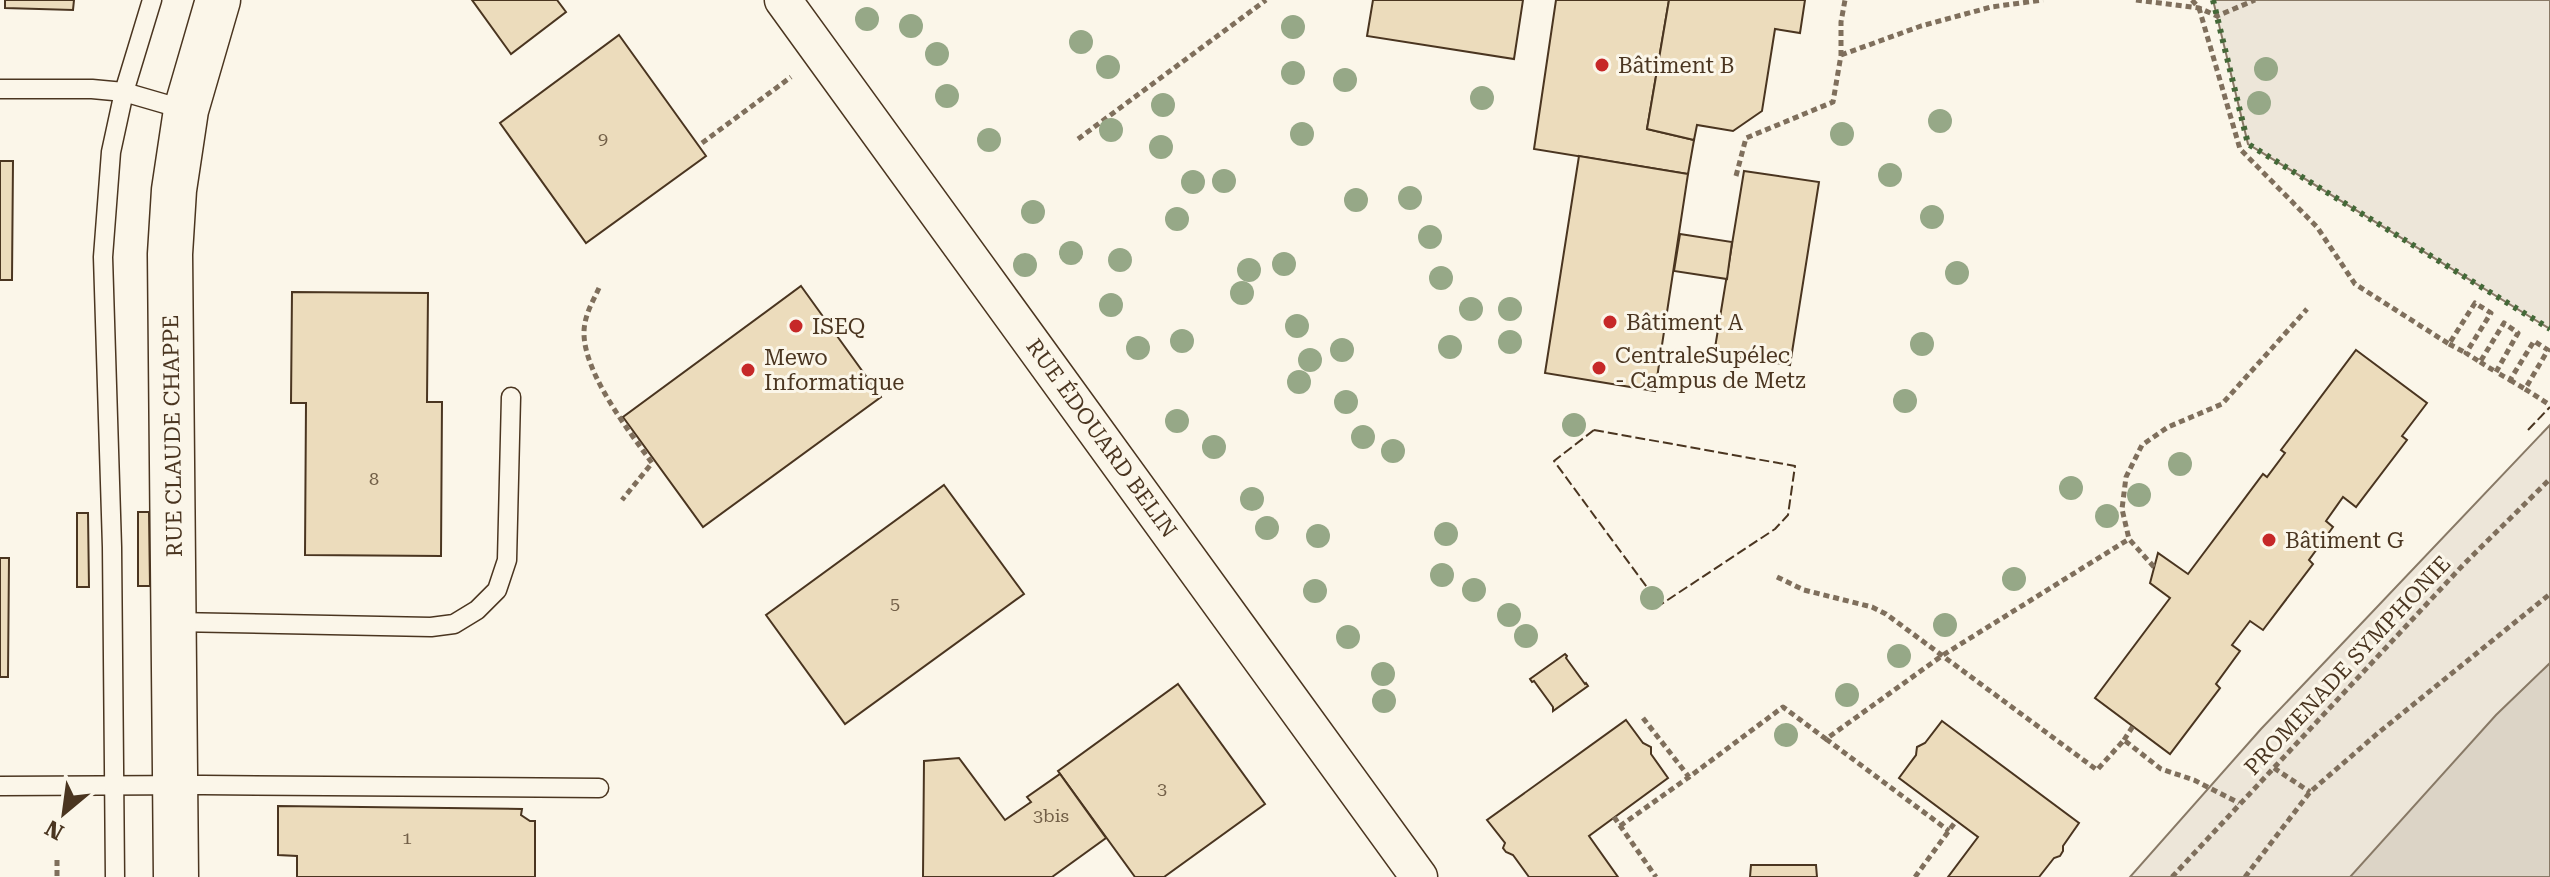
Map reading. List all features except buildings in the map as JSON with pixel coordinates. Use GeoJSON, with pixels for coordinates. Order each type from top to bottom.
{"type":"FeatureCollection","features":[{"type":"Feature","properties":{"kind":"street","name":"RUE CLAUDE CHAPPE"},"geometry":{"type":"LineString","coordinates":[[176,877],[170,254],[174,190],[186,110],[218,0]]}},
{"type":"Feature","properties":{"kind":"street","name":"RUE ÉDOUARD BELIN"},"geometry":{"type":"LineString","coordinates":[[783,0],[1419,877]]}},
{"type":"Feature","properties":{"kind":"lane"},"geometry":{"type":"LineString","coordinates":[[115,877],[112,547],[103,257],[111,152],[124,92],[152,0]]}},
{"type":"Feature","properties":{"kind":"lane"},"geometry":{"type":"LineString","coordinates":[[0,89],[124,92],[186,110]]}},
{"type":"Feature","properties":{"kind":"lane"},"geometry":{"type":"LineString","coordinates":[[174,622],[431,627],[454,624],[477,610],[497,590],[507,560],[511,397]]}},
{"type":"Feature","properties":{"kind":"lane"},"geometry":{"type":"LineString","coordinates":[[0,786],[599,788]]}},
{"type":"Feature","properties":{"kind":"path"},"geometry":{"type":"LineString","coordinates":[[1078,139],[1266,0]]}},
{"type":"Feature","properties":{"kind":"path"},"geometry":{"type":"LineString","coordinates":[[1736,176],[1746,138],[1833,102],[1841,55],[1845,0]]}},
{"type":"Feature","properties":{"kind":"path"},"geometry":{"type":"LineString","coordinates":[[1841,55],[1921,26],[1991,7],[2043,0]]}},
{"type":"Feature","properties":{"kind":"path"},"geometry":{"type":"LineString","coordinates":[[2136,0],[2199,8],[2217,16],[2255,0]]}},
{"type":"Feature","properties":{"kind":"path"},"geometry":{"type":"LineString","coordinates":[[2192,0],[2199,8],[2240,149],[2317,227],[2355,284],[2550,405]]}},
{"type":"Feature","properties":{"kind":"path"},"geometry":{"type":"LineString","coordinates":[[702,143],[822,54]]}},
{"type":"Feature","properties":{"kind":"path"},"geometry":{"type":"LineString","coordinates":[[599,288],[584,325],[594,375],[616,414],[652,463],[622,500]]}},
{"type":"Feature","properties":{"kind":"path"},"geometry":{"type":"LineString","coordinates":[[2449,344],[2475,303],[2491,313],[2466,353]]}},
{"type":"Feature","properties":{"kind":"path"},"geometry":{"type":"LineString","coordinates":[[2154,567],[2129,539],[2122,509],[2126,477],[2142,445],[2168,427],[2222,404],[2307,309]]}},
{"type":"Feature","properties":{"kind":"path"},"geometry":{"type":"LineString","coordinates":[[2480,362],[2504,323],[2518,333],[2496,372]]}},
{"type":"Feature","properties":{"kind":"path"},"geometry":{"type":"LineString","coordinates":[[2510,380],[2534,341],[2541,345],[2548,350],[2525,389]]}},
{"type":"Feature","properties":{"kind":"path","name":"PROMENADE SYMPHONIE"},"geometry":{"type":"LineString","coordinates":[[2172,877],[2464,564],[2550,479]]}},
{"type":"Feature","properties":{"kind":"path"},"geometry":{"type":"LineString","coordinates":[[1826,739],[1943,655],[2129,539]]}},
{"type":"Feature","properties":{"kind":"path"},"geometry":{"type":"LineString","coordinates":[[1777,577],[1804,590],[1872,607],[1943,655],[2097,770],[2133,726]]}},
{"type":"Feature","properties":{"kind":"path"},"geometry":{"type":"LineString","coordinates":[[2245,877],[2310,792],[2550,594]]}},
{"type":"Feature","properties":{"kind":"path"},"geometry":{"type":"LineString","coordinates":[[1620,826],[1783,707],[1949,831]]}},
{"type":"Feature","properties":{"kind":"path"},"geometry":{"type":"LineString","coordinates":[[1643,718],[1689,777]]}},
{"type":"Feature","properties":{"kind":"path"},"geometry":{"type":"LineString","coordinates":[[2124,740],[2161,769],[2194,780],[2239,803]]}},
{"type":"Feature","properties":{"kind":"path"},"geometry":{"type":"LineString","coordinates":[[2274,768],[2310,792]]}},
{"type":"Feature","properties":{"kind":"path"},"geometry":{"type":"LineString","coordinates":[[1614,817],[1656,877]]}},
{"type":"Feature","properties":{"kind":"path"},"geometry":{"type":"LineString","coordinates":[[1915,877],[1956,821]]}},
{"type":"Feature","properties":{"kind":"path"},"geometry":{"type":"LineString","coordinates":[[57,860],[57,877]]}},
{"type":"Feature","properties":{"kind":"shaded area"},"geometry":{"type":"Polygon","coordinates":[[[2213,0],[2550,0],[2550,329],[2248,144],[2213,0]]]}},
{"type":"Feature","properties":{"kind":"shaded area"},"geometry":{"type":"Polygon","coordinates":[[[2550,425],[2550,877],[2130,877],[2261,729],[2550,425]]]}},
{"type":"Feature","properties":{"kind":"shaded area"},"geometry":{"type":"Polygon","coordinates":[[[2550,663],[2550,877],[2350,877],[2496,715],[2550,663]]]}},
{"type":"Feature","properties":{"kind":"hedge"},"geometry":{"type":"LineString","coordinates":[[2213,0],[2248,144],[2550,329]]}},
{"type":"Feature","properties":{"kind":"fence"},"geometry":{"type":"LineString","coordinates":[[2528,430],[2550,407]]}},
{"type":"Feature","properties":{"kind":"fence"},"geometry":{"type":"LineString","coordinates":[[1594,430],[1795,466],[1788,515],[1775,529],[1660,605],[1554,461],[1594,430]]}},
{"type":"Feature","properties":{"kind":"place","name":"Bâtiment B"},"geometry":{"type":"Point","coordinates":[1602,65]}},
{"type":"Feature","properties":{"kind":"place","name":"Bâtiment A"},"geometry":{"type":"Point","coordinates":[1610,322]}},
{"type":"Feature","properties":{"kind":"place","name":"ISEQ"},"geometry":{"type":"Point","coordinates":[796,326]}},
{"type":"Feature","properties":{"kind":"place","name":"CentraleSupélec - Campus de Metz"},"geometry":{"type":"Point","coordinates":[1599,368]}},
{"type":"Feature","properties":{"kind":"place","name":"Mewo Informatique"},"geometry":{"type":"Point","coordinates":[748,370]}},
{"type":"Feature","properties":{"kind":"place","name":"Bâtiment G"},"geometry":{"type":"Point","coordinates":[2269,540]}}]}
